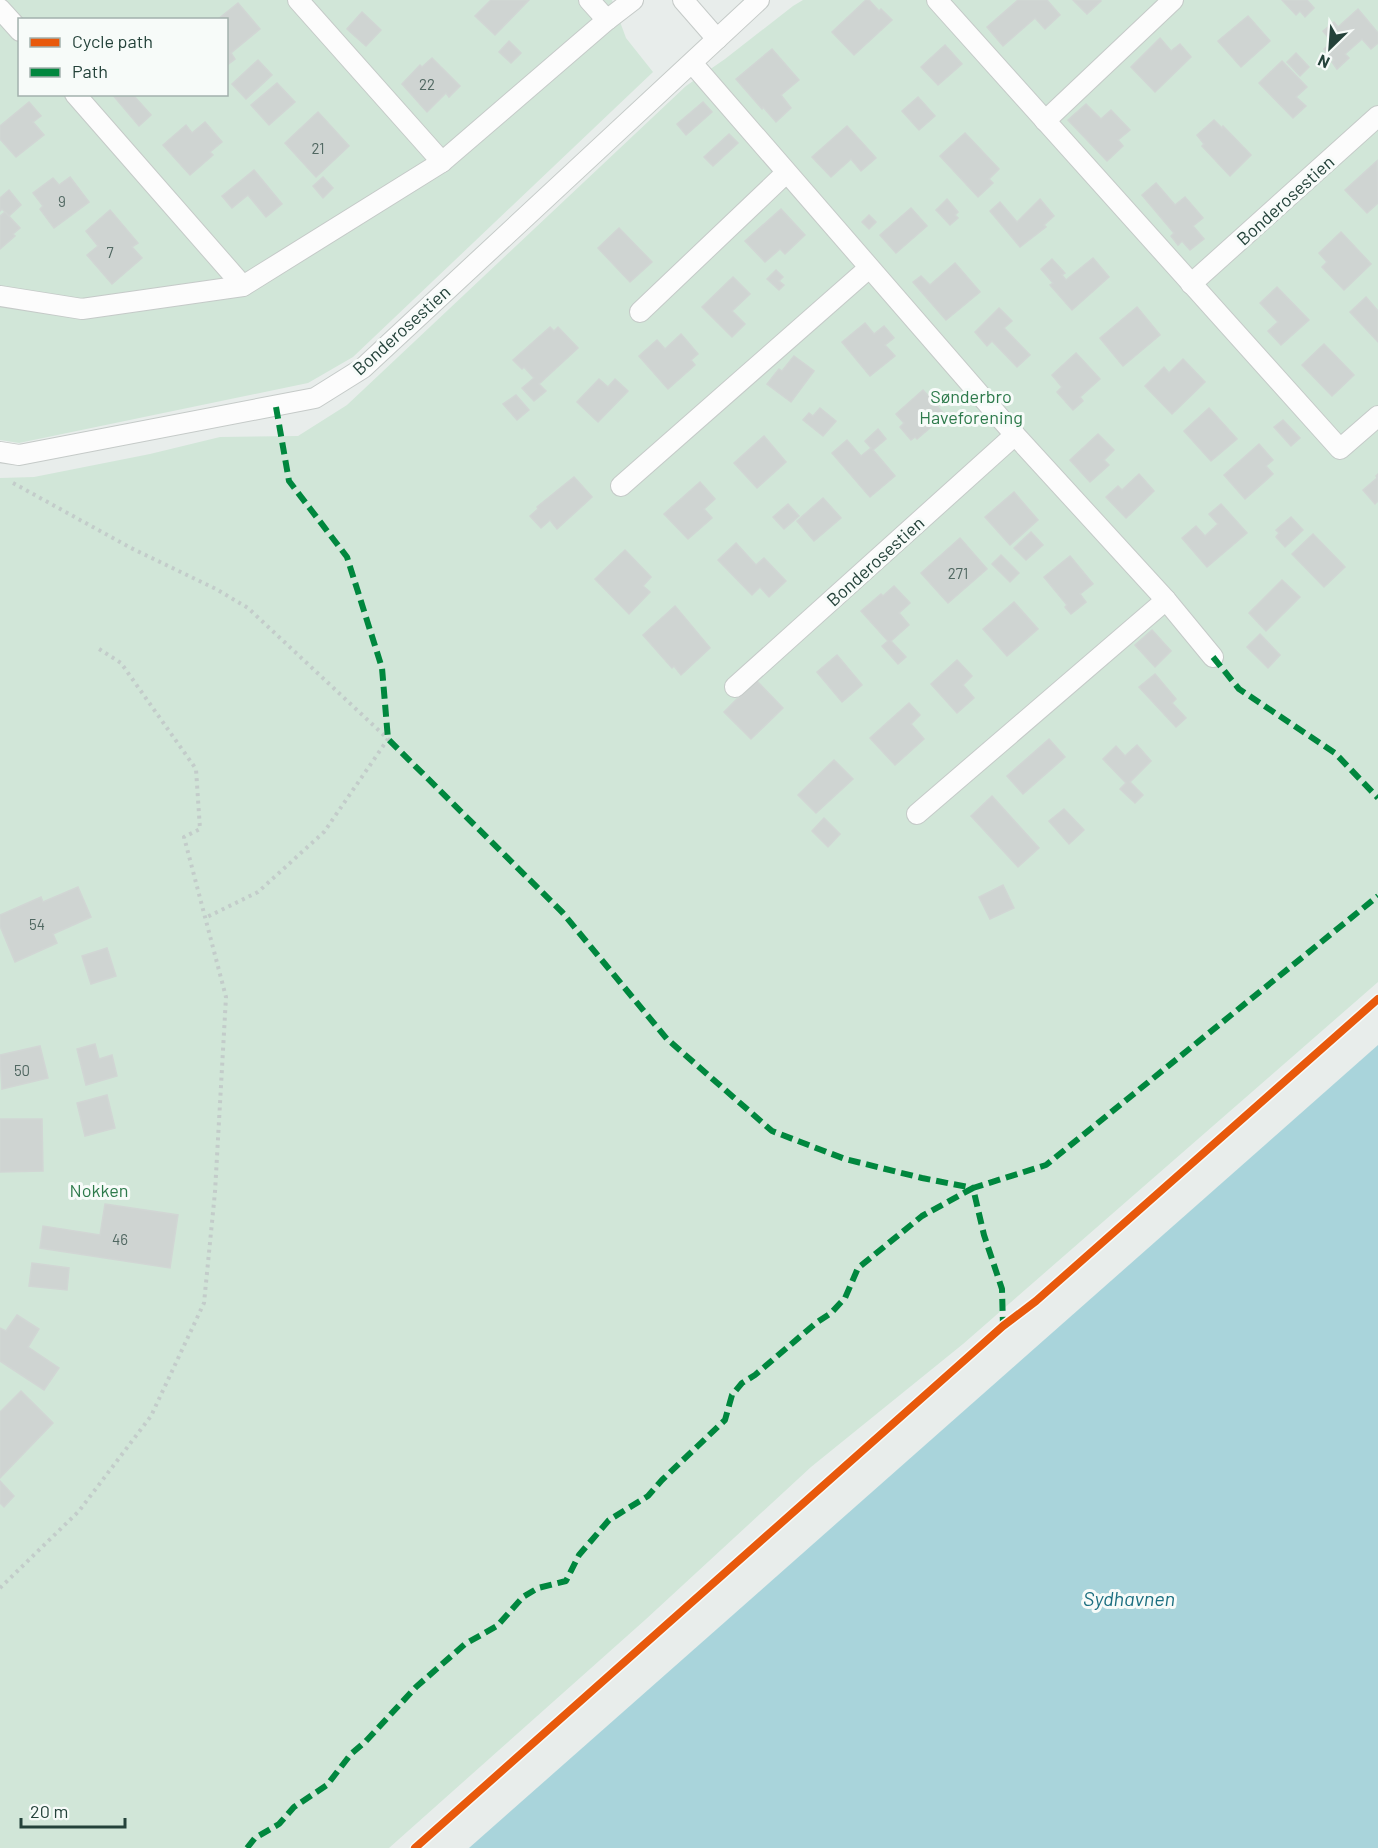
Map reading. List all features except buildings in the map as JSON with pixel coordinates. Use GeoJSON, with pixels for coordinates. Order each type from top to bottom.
{"type":"FeatureCollection","features":[{"type":"Feature","properties":{"kind":"lane"},"geometry":{"type":"LineString","coordinates":[[298,0],[442,162]]}},
{"type":"Feature","properties":{"kind":"lane"},"geometry":{"type":"LineString","coordinates":[[589,0],[607,20]]}},
{"type":"Feature","properties":{"kind":"lane"},"geometry":{"type":"LineString","coordinates":[[0,296],[82,309],[243,285],[442,162],[633,0]]}},
{"type":"Feature","properties":{"kind":"lane"},"geometry":{"type":"LineString","coordinates":[[683,0],[717,39]]}},
{"type":"Feature","properties":{"kind":"lane","name":"Bonderosestien"},"geometry":{"type":"LineString","coordinates":[[0,452],[19,455],[315,399],[363,368],[759,0]]}},
{"type":"Feature","properties":{"kind":"lane"},"geometry":{"type":"LineString","coordinates":[[938,0],[1340,450],[1378,416]]}},
{"type":"Feature","properties":{"kind":"lane"},"geometry":{"type":"LineString","coordinates":[[1045,121],[1173,0]]}},
{"type":"Feature","properties":{"kind":"lane"},"geometry":{"type":"LineString","coordinates":[[0,9],[18,29]]}},
{"type":"Feature","properties":{"kind":"lane"},"geometry":{"type":"LineString","coordinates":[[692,63],[1015,435],[1167,600],[1213,657]]}},
{"type":"Feature","properties":{"kind":"lane"},"geometry":{"type":"LineString","coordinates":[[77,96],[243,285]]}},
{"type":"Feature","properties":{"kind":"lane","name":"Bonderosestien"},"geometry":{"type":"LineString","coordinates":[[1191,284],[1378,116]]}},
{"type":"Feature","properties":{"kind":"lane"},"geometry":{"type":"LineString","coordinates":[[640,312],[786,173]]}},
{"type":"Feature","properties":{"kind":"lane"},"geometry":{"type":"LineString","coordinates":[[621,486],[869,268]]}},
{"type":"Feature","properties":{"kind":"lane","name":"Bonderosestien"},"geometry":{"type":"LineString","coordinates":[[735,687],[1015,435]]}},
{"type":"Feature","properties":{"kind":"lane"},"geometry":{"type":"LineString","coordinates":[[917,814],[1167,600]]}},
{"type":"Feature","properties":{"kind":"path"},"geometry":{"type":"LineString","coordinates":[[9,482],[131,548],[216,589],[248,608],[388,739],[324,832],[258,892],[205,918]]}},
{"type":"Feature","properties":{"kind":"path"},"geometry":{"type":"LineString","coordinates":[[0,1588],[79,1511],[151,1416],[204,1303],[215,1192],[226,997],[184,837],[200,829],[196,769],[121,663],[96,647]]}},
{"type":"Feature","properties":{"kind":"green space"},"geometry":{"type":"Polygon","coordinates":[[[0,0],[612,0],[626,38],[653,72],[353,357],[308,383],[19,443],[0,440],[0,0]]]}},
{"type":"Feature","properties":{"kind":"green space"},"geometry":{"type":"Polygon","coordinates":[[[803,0],[1378,0],[1378,982],[963,1344],[811,1467],[645,1620],[389,1848],[0,1848],[0,478],[34,477],[150,454],[220,437],[298,436],[347,405],[686,86],[803,0]]]}},
{"type":"Feature","properties":{"kind":"water","name":"Sydhavnen"},"geometry":{"type":"Polygon","coordinates":[[[1378,1045],[1378,1848],[469,1848],[1378,1045]]]}},
{"type":"Feature","properties":{"kind":"marked path"},"geometry":{"type":"LineString","coordinates":[[276,407],[289,481],[347,557],[382,668],[388,739],[562,912],[667,1039],[772,1131],[845,1159],[973,1188],[1046,1165],[1378,896]]}},
{"type":"Feature","properties":{"kind":"marked path"},"geometry":{"type":"LineString","coordinates":[[1213,657],[1239,689],[1335,753],[1378,798]]}},
{"type":"Feature","properties":{"kind":"marked path"},"geometry":{"type":"LineString","coordinates":[[247,1848],[255,1838],[279,1824],[294,1807],[327,1785],[351,1754],[416,1687],[465,1644],[497,1626],[523,1597],[538,1588],[566,1581],[579,1555],[609,1520],[648,1496],[725,1420],[732,1395],[742,1383],[831,1313],[845,1298],[858,1268],[922,1216],[973,1188],[984,1235],[1002,1289],[1003,1326]]}},
{"type":"Feature","properties":{"kind":"cycle path"},"geometry":{"type":"LineString","coordinates":[[415,1848],[1003,1326],[1036,1301],[1378,999]]}},
{"type":"Feature","properties":{"kind":"park label","name":"Sønderbro Haveforening"},"geometry":{"type":"Point","coordinates":[971,406]}},
{"type":"Feature","properties":{"kind":"park label","name":"Nokken"},"geometry":{"type":"Point","coordinates":[99,1190]}}]}
